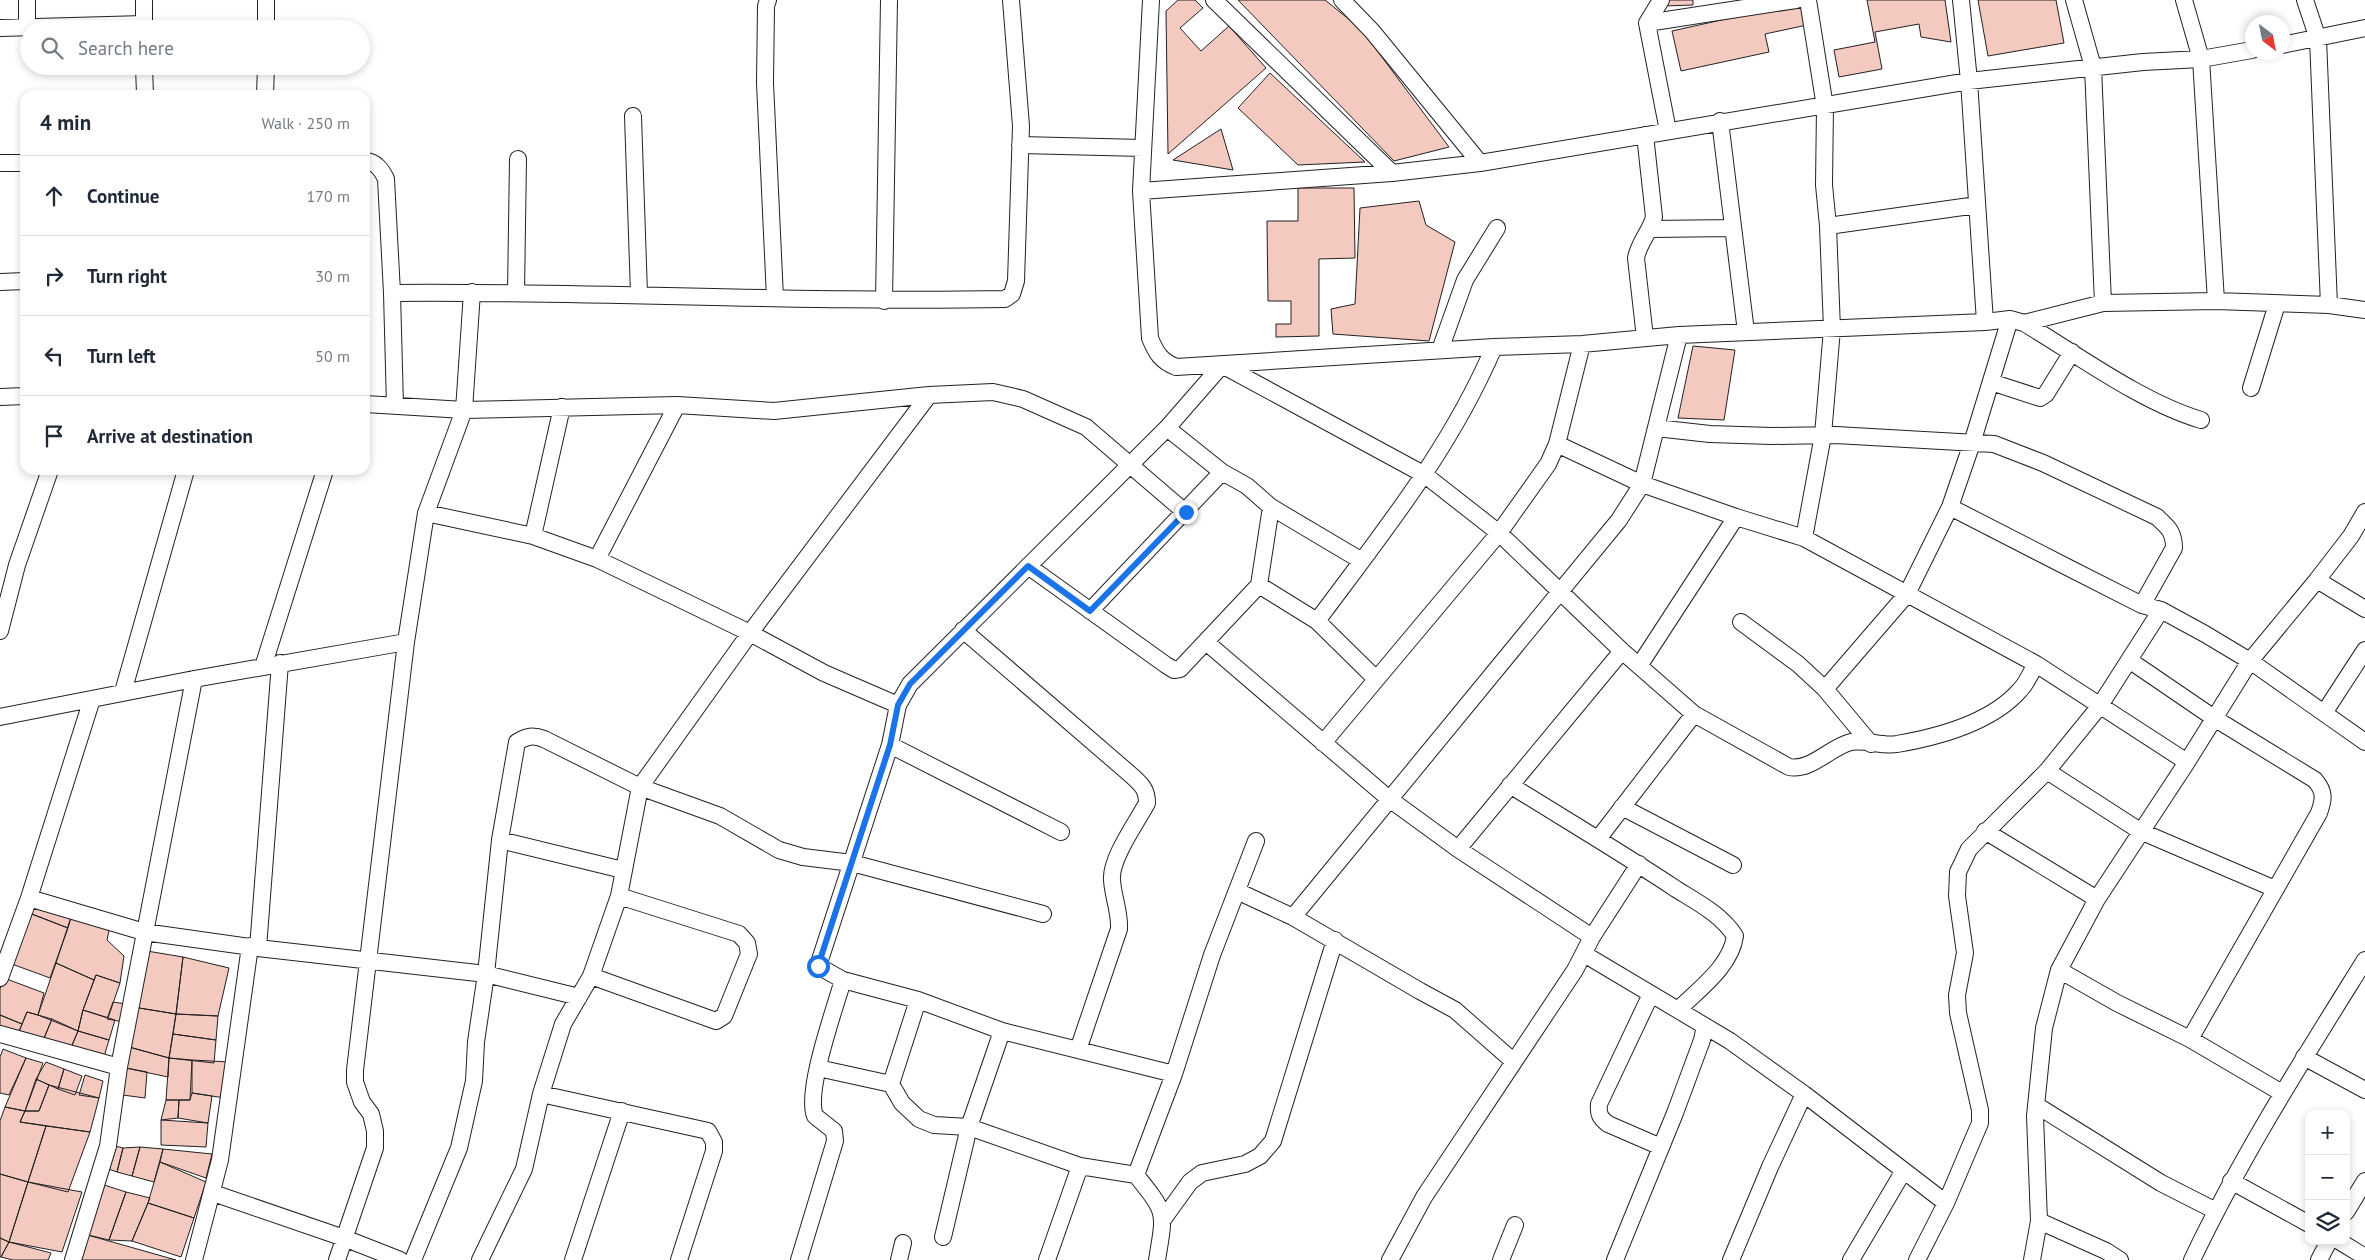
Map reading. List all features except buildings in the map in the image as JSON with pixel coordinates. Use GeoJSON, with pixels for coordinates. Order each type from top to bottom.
{"type":"FeatureCollection","features":[{"type":"Feature","properties":{"kind":"street"},"geometry":{"type":"LineString","coordinates":[[27,0],[27,20]]}},
{"type":"Feature","properties":{"kind":"street"},"geometry":{"type":"LineString","coordinates":[[144,0],[144,20]]}},
{"type":"Feature","properties":{"kind":"street"},"geometry":{"type":"LineString","coordinates":[[266,0],[266,20]]}},
{"type":"Feature","properties":{"kind":"street"},"geometry":{"type":"LineString","coordinates":[[768,0],[766,6],[765,83],[775,298]]}},
{"type":"Feature","properties":{"kind":"street"},"geometry":{"type":"LineString","coordinates":[[884,302],[889,0]]}},
{"type":"Feature","properties":{"kind":"street"},"geometry":{"type":"LineString","coordinates":[[392,293],[639,294],[884,302],[1005,299],[1012,294],[1016,280],[1021,126],[1010,0]]}},
{"type":"Feature","properties":{"kind":"street"},"geometry":{"type":"LineString","coordinates":[[1151,0],[1140,192],[1150,338],[1156,353],[1165,363],[1176,367],[1440,350],[1582,344],[1679,335],[2017,321],[2103,303],[2216,301],[2329,305],[2365,310]]}},
{"type":"Feature","properties":{"kind":"street"},"geometry":{"type":"LineString","coordinates":[[1214,0],[1392,173]]}},
{"type":"Feature","properties":{"kind":"street"},"geometry":{"type":"LineString","coordinates":[[1342,0],[1372,31],[1480,163]]}},
{"type":"Feature","properties":{"kind":"street"},"geometry":{"type":"LineString","coordinates":[[1647,23],[1796,0]]}},
{"type":"Feature","properties":{"kind":"street"},"geometry":{"type":"LineString","coordinates":[[1804,538],[1824,435],[1832,329],[1828,226],[1824,185],[1825,107],[1808,0]]}},
{"type":"Feature","properties":{"kind":"street"},"geometry":{"type":"LineString","coordinates":[[1961,0],[1969,81],[1985,322]]}},
{"type":"Feature","properties":{"kind":"street"},"geometry":{"type":"LineString","coordinates":[[2074,0],[2093,67],[2103,303]]}},
{"type":"Feature","properties":{"kind":"street"},"geometry":{"type":"LineString","coordinates":[[2184,0],[2201,59],[2216,301]]}},
{"type":"Feature","properties":{"kind":"street"},"geometry":{"type":"LineString","coordinates":[[2305,0],[2318,39],[2329,305]]}},
{"type":"Feature","properties":{"kind":"street"},"geometry":{"type":"LineString","coordinates":[[1656,2],[1647,23],[1668,131]]}},
{"type":"Feature","properties":{"kind":"street"},"geometry":{"type":"LineString","coordinates":[[0,28],[20,27]]}},
{"type":"Feature","properties":{"kind":"street"},"geometry":{"type":"LineString","coordinates":[[2290,44],[2365,28]]}},
{"type":"Feature","properties":{"kind":"street"},"geometry":{"type":"LineString","coordinates":[[1140,192],[1392,173],[1480,163],[1720,121],[1825,107],[1969,81],[2143,62],[2201,59],[2245,51]]}},
{"type":"Feature","properties":{"kind":"street"},"geometry":{"type":"LineString","coordinates":[[144,75],[145,90]]}},
{"type":"Feature","properties":{"kind":"street"},"geometry":{"type":"LineString","coordinates":[[266,75],[266,90]]}},
{"type":"Feature","properties":{"kind":"street"},"geometry":{"type":"LineString","coordinates":[[633,116],[639,294]]}},
{"type":"Feature","properties":{"kind":"street"},"geometry":{"type":"LineString","coordinates":[[1720,121],[1746,332]]}},
{"type":"Feature","properties":{"kind":"street"},"geometry":{"type":"LineString","coordinates":[[1645,135],[1654,217],[1651,229],[1638,246],[1636,258],[1645,338]]}},
{"type":"Feature","properties":{"kind":"street"},"geometry":{"type":"LineString","coordinates":[[1020,145],[1143,148]]}},
{"type":"Feature","properties":{"kind":"street"},"geometry":{"type":"LineString","coordinates":[[516,293],[518,159]]}},
{"type":"Feature","properties":{"kind":"street"},"geometry":{"type":"LineString","coordinates":[[370,161],[382,170],[386,179],[395,406]]}},
{"type":"Feature","properties":{"kind":"street"},"geometry":{"type":"LineString","coordinates":[[0,163],[20,162]]}},
{"type":"Feature","properties":{"kind":"street"},"geometry":{"type":"LineString","coordinates":[[1828,226],[1977,205]]}},
{"type":"Feature","properties":{"kind":"street"},"geometry":{"type":"LineString","coordinates":[[1440,350],[1465,280],[1497,228]]}},
{"type":"Feature","properties":{"kind":"street"},"geometry":{"type":"LineString","coordinates":[[1651,229],[1733,228]]}},
{"type":"Feature","properties":{"kind":"street"},"geometry":{"type":"LineString","coordinates":[[0,282],[20,282]]}},
{"type":"Feature","properties":{"kind":"street"},"geometry":{"type":"LineString","coordinates":[[337,1260],[375,1148],[375,1131],[371,1114],[362,1102],[355,1082],[355,1070],[406,642],[426,513],[464,410],[472,292]]}},
{"type":"Feature","properties":{"kind":"street"},"geometry":{"type":"LineString","coordinates":[[2251,388],[2277,304]]}},
{"type":"Feature","properties":{"kind":"street"},"geometry":{"type":"LineString","coordinates":[[2017,321],[2130,387],[2184,415],[2201,420]]}},
{"type":"Feature","properties":{"kind":"street"},"geometry":{"type":"LineString","coordinates":[[1825,689],[1907,594],[1950,507],[1991,382],[2017,321]]}},
{"type":"Feature","properties":{"kind":"street"},"geometry":{"type":"LineString","coordinates":[[1293,917],[1388,798],[1619,520],[1642,484],[1679,335]]}},
{"type":"Feature","properties":{"kind":"street"},"geometry":{"type":"LineString","coordinates":[[1323,743],[1499,533],[1548,464],[1556,444],[1582,344]]}},
{"type":"Feature","properties":{"kind":"street"},"geometry":{"type":"LineString","coordinates":[[1317,621],[1425,475],[1476,390],[1494,347]]}},
{"type":"Feature","properties":{"kind":"street"},"geometry":{"type":"LineString","coordinates":[[1991,382],[2040,398],[2046,394],[2072,352]]}},
{"type":"Feature","properties":{"kind":"street"},"geometry":{"type":"LineString","coordinates":[[1174,1074],[1002,1031],[918,1000],[843,980],[818,966],[890,745],[898,705],[910,684],[1167,428],[1222,365]]}},
{"type":"Feature","properties":{"kind":"street"},"geometry":{"type":"LineString","coordinates":[[1222,365],[1425,475],[1499,533],[1622,651],[1694,714],[1789,767],[1801,768],[1851,742],[1897,744],[1962,728],[2001,708],[2021,689],[2036,664]]}},
{"type":"Feature","properties":{"kind":"street"},"geometry":{"type":"LineString","coordinates":[[370,404],[464,410],[677,405],[774,411],[929,396],[993,392],[1023,398],[1086,427],[1186,512]]}},
{"type":"Feature","properties":{"kind":"street"},"geometry":{"type":"LineString","coordinates":[[0,397],[20,396]]}},
{"type":"Feature","properties":{"kind":"street"},"geometry":{"type":"LineString","coordinates":[[480,1260],[524,1169],[541,1094],[563,1024],[591,976],[619,896],[640,787],[750,633],[929,396]]}},
{"type":"Feature","properties":{"kind":"street"},"geometry":{"type":"LineString","coordinates":[[597,559],[677,405]]}},
{"type":"Feature","properties":{"kind":"street"},"geometry":{"type":"LineString","coordinates":[[533,536],[562,407]]}},
{"type":"Feature","properties":{"kind":"street"},"geometry":{"type":"LineString","coordinates":[[1167,428],[1222,472],[1247,486],[1271,507],[1362,561]]}},
{"type":"Feature","properties":{"kind":"street"},"geometry":{"type":"LineString","coordinates":[[1656,428],[1728,435],[1824,435],[1994,444],[2043,463],[2157,517],[2170,528],[2174,537],[2174,548],[2142,605]]}},
{"type":"Feature","properties":{"kind":"street"},"geometry":{"type":"LineString","coordinates":[[1556,444],[1642,484],[1736,517],[1804,538],[2036,664],[2099,707],[2187,762]]}},
{"type":"Feature","properties":{"kind":"street"},"geometry":{"type":"LineString","coordinates":[[1090,611],[1222,472]]}},
{"type":"Feature","properties":{"kind":"street"},"geometry":{"type":"LineString","coordinates":[[0,631],[17,565],[48,475]]}},
{"type":"Feature","properties":{"kind":"street"},"geometry":{"type":"LineString","coordinates":[[123,692],[185,475]]}},
{"type":"Feature","properties":{"kind":"street"},"geometry":{"type":"LineString","coordinates":[[263,667],[323,475]]}},
{"type":"Feature","properties":{"kind":"street"},"geometry":{"type":"LineString","coordinates":[[1028,566],[1174,670],[1186,664],[1259,584],[1271,507]]}},
{"type":"Feature","properties":{"kind":"street"},"geometry":{"type":"LineString","coordinates":[[1950,507],[2142,605],[2161,610],[2250,661],[2365,742]]}},
{"type":"Feature","properties":{"kind":"street"},"geometry":{"type":"LineString","coordinates":[[2032,1260],[2039,1221],[2036,1105],[2044,1028],[2060,970],[2097,899],[2187,762],[2250,661],[2351,536],[2365,512]]}},
{"type":"Feature","properties":{"kind":"street"},"geometry":{"type":"LineString","coordinates":[[426,513],[533,536],[597,559],[750,633],[816,669],[898,705]]}},
{"type":"Feature","properties":{"kind":"street"},"geometry":{"type":"LineString","coordinates":[[1639,666],[1736,517]]}},
{"type":"Feature","properties":{"kind":"street"},"geometry":{"type":"LineString","coordinates":[[2317,580],[2365,609]]}},
{"type":"Feature","properties":{"kind":"street"},"geometry":{"type":"LineString","coordinates":[[1259,584],[1317,621],[1376,678]]}},
{"type":"Feature","properties":{"kind":"street"},"geometry":{"type":"LineString","coordinates":[[1917,1260],[1946,1203],[1980,1123],[1980,1110],[1958,1013],[1958,995],[1965,953],[1957,896],[1958,872],[1968,849],[2047,771],[2099,707],[2161,610]]}},
{"type":"Feature","properties":{"kind":"street"},"geometry":{"type":"LineString","coordinates":[[1741,622],[1798,664],[1825,689],[1871,744]]}},
{"type":"Feature","properties":{"kind":"street"},"geometry":{"type":"LineString","coordinates":[[964,630],[1144,786],[1147,794],[1147,803],[1113,866],[1112,879],[1120,914],[1119,929],[1078,1050]]}},
{"type":"Feature","properties":{"kind":"street"},"geometry":{"type":"LineString","coordinates":[[0,717],[123,692],[406,642]]}},
{"type":"Feature","properties":{"kind":"street"},"geometry":{"type":"LineString","coordinates":[[1206,642],[1388,798],[1458,849],[1592,937]]}},
{"type":"Feature","properties":{"kind":"street"},"geometry":{"type":"LineString","coordinates":[[2324,713],[2365,650]]}},
{"type":"Feature","properties":{"kind":"street"},"geometry":{"type":"LineString","coordinates":[[1458,849],[1622,651]]}},
{"type":"Feature","properties":{"kind":"street"},"geometry":{"type":"LineString","coordinates":[[2129,660],[2214,718],[2315,780],[2323,790],[2324,798],[2319,813],[2190,1039]]}},
{"type":"Feature","properties":{"kind":"street"},"geometry":{"type":"LineString","coordinates":[[194,1260],[213,1193],[220,1160],[254,947],[280,664]]}},
{"type":"Feature","properties":{"kind":"street"},"geometry":{"type":"LineString","coordinates":[[73,1260],[108,1146],[119,1067],[194,679]]}},
{"type":"Feature","properties":{"kind":"street"},"geometry":{"type":"LineString","coordinates":[[0,978],[29,898],[92,699]]}},
{"type":"Feature","properties":{"kind":"street"},"geometry":{"type":"LineString","coordinates":[[1598,839],[1694,714]]}},
{"type":"Feature","properties":{"kind":"street"},"geometry":{"type":"LineString","coordinates":[[413,1260],[459,1148],[474,1081],[476,1042],[486,974],[500,840],[517,742],[525,737],[533,736],[544,739],[640,787],[720,816],[779,850],[804,857],[852,863],[1043,914]]}},
{"type":"Feature","properties":{"kind":"street"},"geometry":{"type":"LineString","coordinates":[[890,745],[1062,832]]}},
{"type":"Feature","properties":{"kind":"street"},"geometry":{"type":"LineString","coordinates":[[2047,771],[2140,831],[2275,890]]}},
{"type":"Feature","properties":{"kind":"street"},"geometry":{"type":"LineString","coordinates":[[1510,786],[1639,864],[1715,915],[1730,928],[1735,936],[1734,950],[1725,962],[1678,1010]]}},
{"type":"Feature","properties":{"kind":"street"},"geometry":{"type":"LineString","coordinates":[[1622,807],[1733,865]]}},
{"type":"Feature","properties":{"kind":"street"},"geometry":{"type":"LineString","coordinates":[[1985,831],[2097,899]]}},
{"type":"Feature","properties":{"kind":"street"},"geometry":{"type":"LineString","coordinates":[[500,840],[623,870]]}},
{"type":"Feature","properties":{"kind":"street"},"geometry":{"type":"LineString","coordinates":[[1136,1175],[1174,1074],[1212,955],[1256,841]]}},
{"type":"Feature","properties":{"kind":"street"},"geometry":{"type":"LineString","coordinates":[[1390,1260],[1424,1197],[1584,954],[1592,937],[1639,864]]}},
{"type":"Feature","properties":{"kind":"street"},"geometry":{"type":"LineString","coordinates":[[1237,891],[1293,917],[1420,991],[1448,1005],[1514,1061]]}},
{"type":"Feature","properties":{"kind":"street"},"geometry":{"type":"LineString","coordinates":[[591,976],[716,1021],[724,1016],[749,954],[747,943],[738,934],[619,896]]}},
{"type":"Feature","properties":{"kind":"street"},"geometry":{"type":"LineString","coordinates":[[29,898],[144,932],[486,974],[579,998]]}},
{"type":"Feature","properties":{"kind":"street"},"geometry":{"type":"LineString","coordinates":[[1157,1260],[1164,1218],[1190,1182],[1202,1173],[1245,1164],[1260,1156],[1273,1141],[1334,940]]}},
{"type":"Feature","properties":{"kind":"street"},"geometry":{"type":"LineString","coordinates":[[1584,954],[1730,1041],[1804,1094],[1903,1172],[1946,1203]]}},
{"type":"Feature","properties":{"kind":"street"},"geometry":{"type":"LineString","coordinates":[[2192,1260],[2231,1181],[2282,1093],[2365,960]]}},
{"type":"Feature","properties":{"kind":"street"},"geometry":{"type":"LineString","coordinates":[[2060,970],[2116,1003],[2190,1039],[2282,1093]]}},
{"type":"Feature","properties":{"kind":"street"},"geometry":{"type":"LineString","coordinates":[[799,1260],[835,1141],[834,1131],[815,1116],[813,1110],[818,1068],[843,980]]}},
{"type":"Feature","properties":{"kind":"street"},"geometry":{"type":"LineString","coordinates":[[1651,994],[1599,1104],[1598,1112],[1601,1119],[1608,1124],[1661,1148]]}},
{"type":"Feature","properties":{"kind":"street"},"geometry":{"type":"LineString","coordinates":[[890,1084],[918,1000]]}},
{"type":"Feature","properties":{"kind":"street"},"geometry":{"type":"LineString","coordinates":[[1616,1260],[1661,1148],[1702,1040],[1705,1026]]}},
{"type":"Feature","properties":{"kind":"street"},"geometry":{"type":"LineString","coordinates":[[943,1237],[969,1127],[1002,1031]]}},
{"type":"Feature","properties":{"kind":"street"},"geometry":{"type":"LineString","coordinates":[[0,1034],[119,1067]]}},
{"type":"Feature","properties":{"kind":"street"},"geometry":{"type":"LineString","coordinates":[[2304,1057],[2365,1090]]}},
{"type":"Feature","properties":{"kind":"street"},"geometry":{"type":"LineString","coordinates":[[818,1068],[890,1084],[902,1103],[919,1119],[934,1125],[969,1127],[1080,1166],[1136,1175],[1159,1203],[1164,1218]]}},
{"type":"Feature","properties":{"kind":"street"},"geometry":{"type":"LineString","coordinates":[[541,1094],[708,1131],[712,1136],[714,1151],[679,1260]]}},
{"type":"Feature","properties":{"kind":"street"},"geometry":{"type":"LineString","coordinates":[[1731,1260],[1770,1166],[1804,1094]]}},
{"type":"Feature","properties":{"kind":"street"},"geometry":{"type":"LineString","coordinates":[[2036,1105],[2161,1183],[2216,1210]]}},
{"type":"Feature","properties":{"kind":"street"},"geometry":{"type":"LineString","coordinates":[[573,1260],[622,1111]]}},
{"type":"Feature","properties":{"kind":"street"},"geometry":{"type":"LineString","coordinates":[[1047,1260],[1080,1166]]}},
{"type":"Feature","properties":{"kind":"street"},"geometry":{"type":"LineString","coordinates":[[1851,1260],[1903,1172]]}},
{"type":"Feature","properties":{"kind":"street"},"geometry":{"type":"LineString","coordinates":[[2231,1181],[2305,1222]]}},
{"type":"Feature","properties":{"kind":"street"},"geometry":{"type":"LineString","coordinates":[[2350,1205],[2365,1181]]}},
{"type":"Feature","properties":{"kind":"street"},"geometry":{"type":"LineString","coordinates":[[213,1193],[344,1238],[400,1260]]}},
{"type":"Feature","properties":{"kind":"street"},"geometry":{"type":"LineString","coordinates":[[2039,1221],[2106,1251],[2120,1260]]}},
{"type":"Feature","properties":{"kind":"street"},"geometry":{"type":"LineString","coordinates":[[1501,1260],[1515,1225]]}},
{"type":"Feature","properties":{"kind":"street"},"geometry":{"type":"LineString","coordinates":[[899,1260],[903,1243]]}},
{"type":"Feature","properties":{"kind":"street"},"geometry":{"type":"LineString","coordinates":[[2319,1260],[2327,1245]]}},
{"type":"Feature","properties":{"kind":"street"},"geometry":{"type":"LineString","coordinates":[[2346,1245],[2365,1257]]}},
{"type":"Feature","properties":{"kind":"route"},"geometry":{"type":"LineString","coordinates":[[818,966],[890,745],[898,705],[910,684],[1028,566],[1090,611],[1186,512]]}}]}
